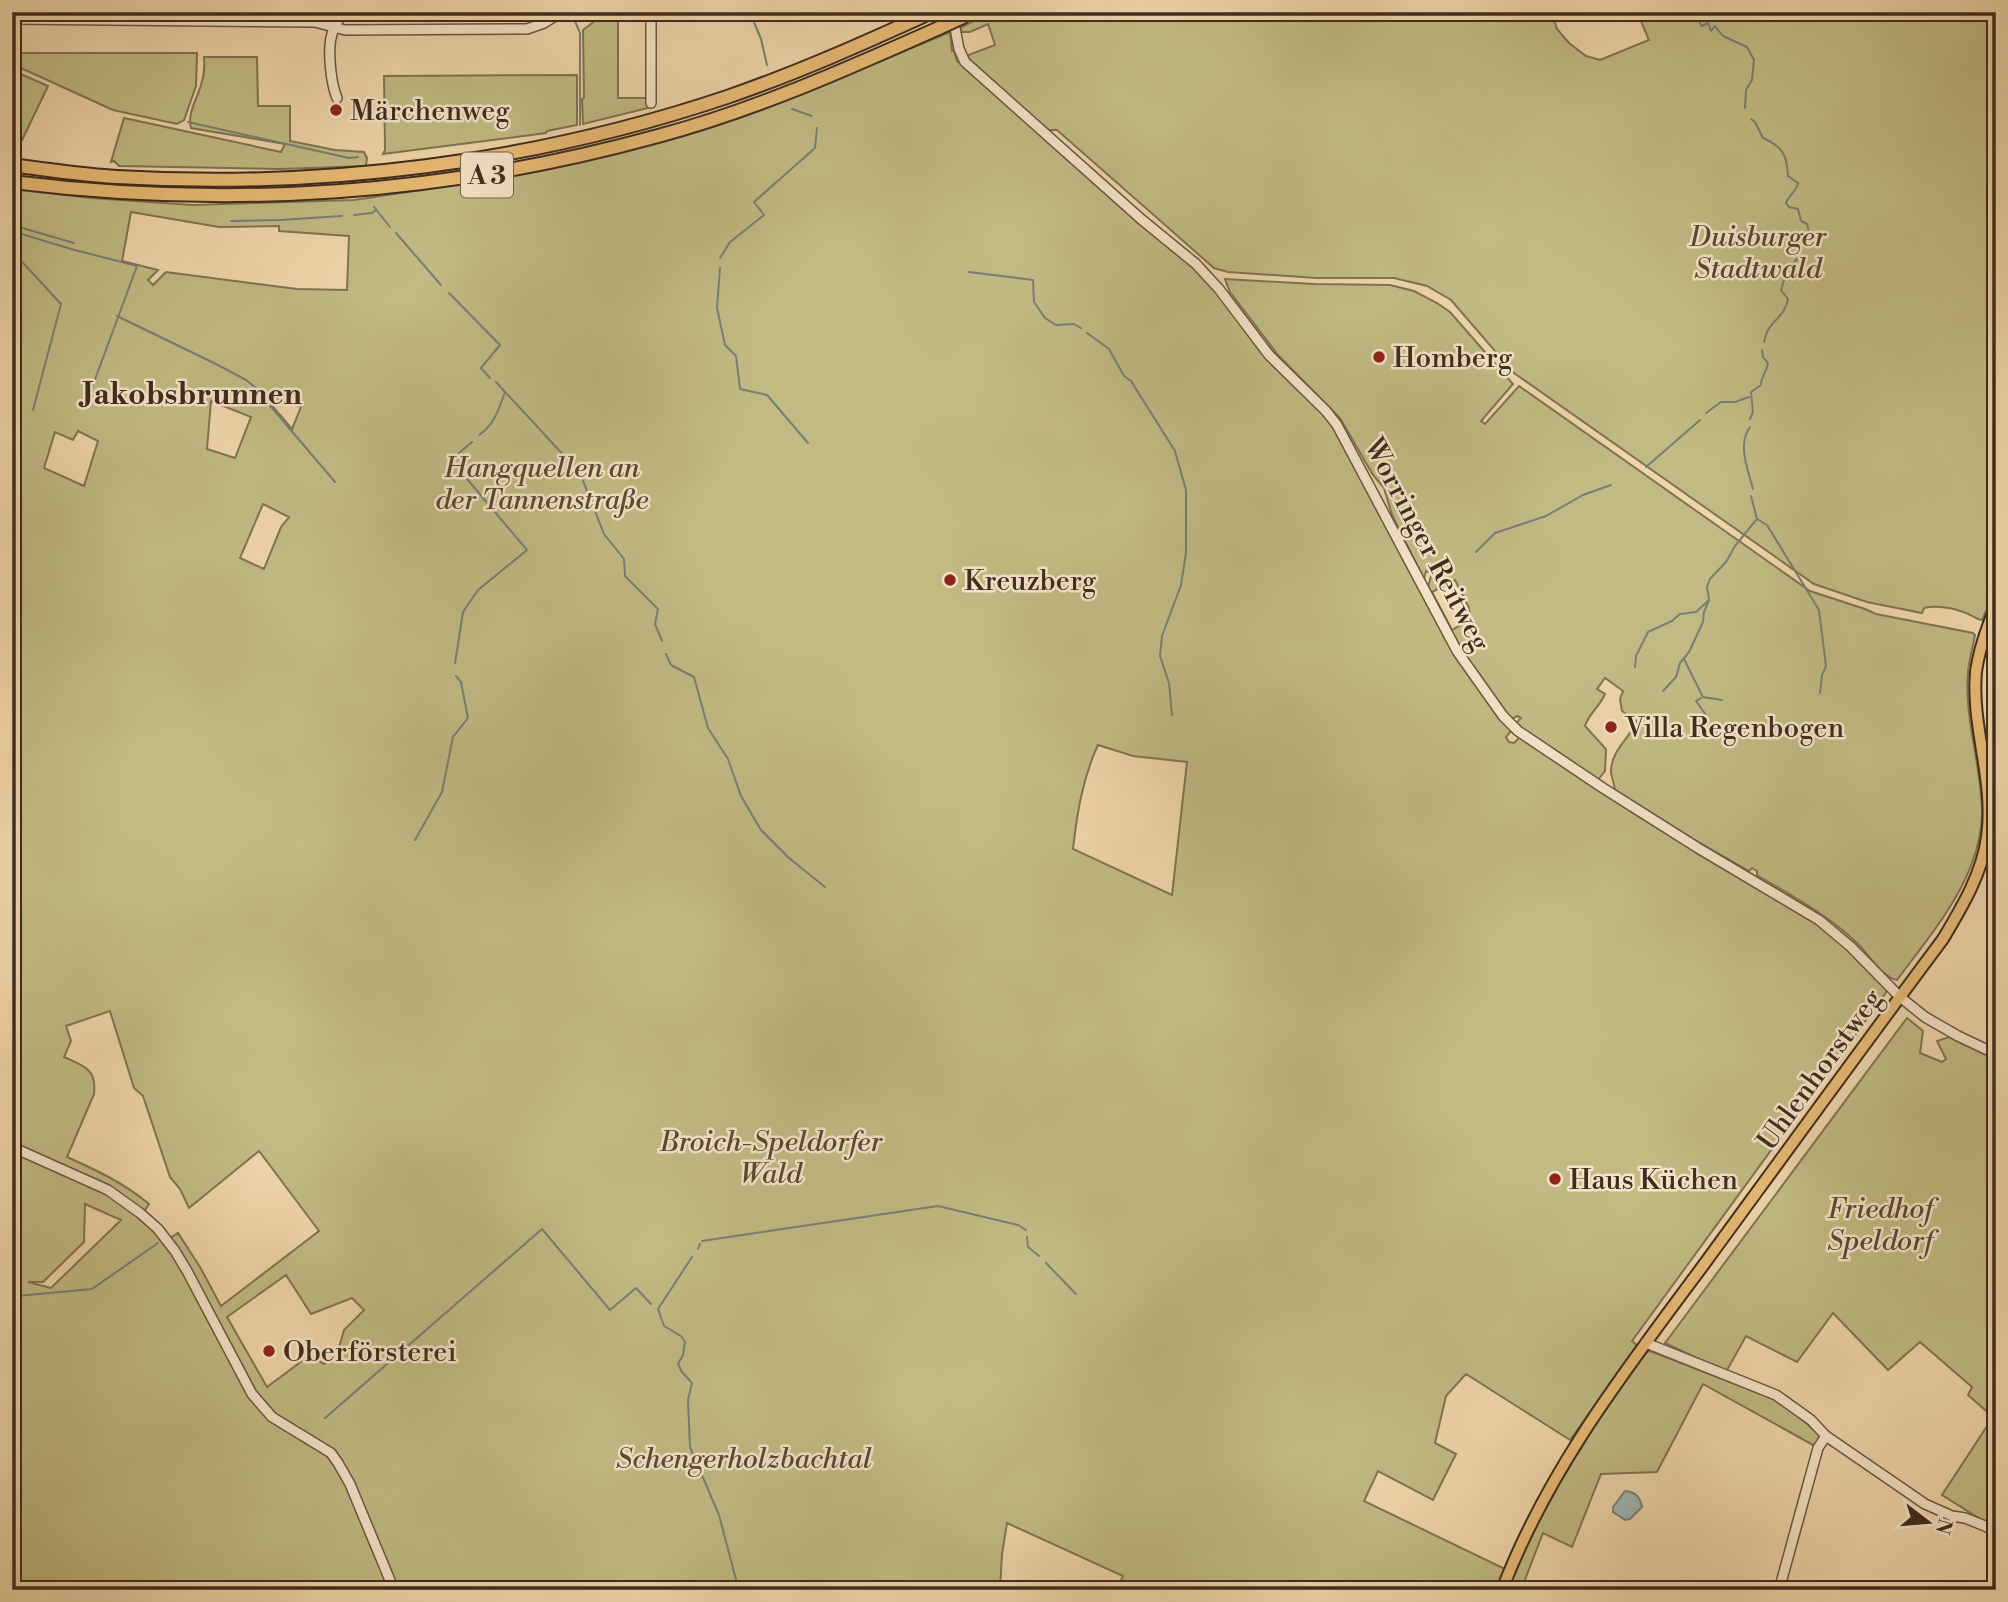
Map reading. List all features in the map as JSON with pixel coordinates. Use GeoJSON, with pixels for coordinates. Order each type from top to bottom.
{"type":"FeatureCollection","features":[{"type":"Feature","properties":{"kind":"highway","name":"A 3"},"geometry":{"type":"LineString","coordinates":[[12,165],[116,177],[265,179],[341,176],[476,159],[532,149],[657,118],[727,97],[799,70],[932,12]]}},
{"type":"Feature","properties":{"kind":"highway","name":"A 3"},"geometry":{"type":"LineString","coordinates":[[12,183],[114,193],[265,196],[407,186],[534,167],[646,139],[730,114],[805,86],[969,14]]}},
{"type":"Feature","properties":{"kind":"main road","name":"Uhlenhorstweg"},"geometry":{"type":"LineString","coordinates":[[1502,1590],[1515,1557],[1554,1479],[1583,1432],[1957,915],[1982,861],[1987,837],[1989,811],[1977,712],[1976,674],[1985,632],[1996,606]]}},
{"type":"Feature","properties":{"kind":"street"},"geometry":{"type":"LineString","coordinates":[[337,98],[331,84],[331,36],[341,12]]}},
{"type":"Feature","properties":{"kind":"street"},"geometry":{"type":"LineString","coordinates":[[12,19],[315,22],[345,30],[527,29],[562,12]]}},
{"type":"Feature","properties":{"kind":"street"},"geometry":{"type":"LineString","coordinates":[[651,12],[651,103]]}},
{"type":"Feature","properties":{"kind":"street","name":"Worringer Reitweg"},"geometry":{"type":"LineString","coordinates":[[951,12],[961,57],[1010,104],[1196,264],[1219,289],[1269,355],[1326,411],[1346,441],[1457,651],[1511,724],[1533,742],[1603,788],[1819,920],[1852,947],[1900,997],[1938,1025],[1996,1054]]}},
{"type":"Feature","properties":{"kind":"street"},"geometry":{"type":"LineString","coordinates":[[12,1147],[108,1190],[140,1213],[165,1237],[187,1271],[260,1405],[283,1425],[331,1453],[338,1463],[350,1484],[394,1590]]}},
{"type":"Feature","properties":{"kind":"street"},"geometry":{"type":"LineString","coordinates":[[1646,1343],[1776,1395],[1811,1420],[1826,1436],[1925,1504],[1996,1532]]}},
{"type":"Feature","properties":{"kind":"street"},"geometry":{"type":"LineString","coordinates":[[1779,1590],[1818,1448],[1826,1436]]}},
{"type":"Feature","properties":{"kind":"green space","name":"Duisburger Stadtwald"},"geometry":{"type":"Polygon","coordinates":[[[990,12],[1552,12],[1557,29],[1569,43],[1586,56],[1600,60],[1649,40],[1637,12],[1996,12],[1996,589],[1982,620],[1945,608],[1924,608],[1922,613],[1867,602],[1814,584],[1514,373],[1451,300],[1427,286],[1394,278],[1316,278],[1228,272],[1214,268],[1057,130],[1046,130],[959,55],[966,56],[995,45],[988,24],[970,32],[961,32],[960,28],[990,12]]]}},
{"type":"Feature","properties":{"kind":"green space"},"geometry":{"type":"Polygon","coordinates":[[[604,14],[618,16],[618,98],[648,98],[648,108],[583,124],[583,30],[604,14]]]}},
{"type":"Feature","properties":{"kind":"green space","name":"Broich-Speldorfer Wald"},"geometry":{"type":"Polygon","coordinates":[[[950,32],[952,51],[957,61],[1181,255],[1217,292],[1259,350],[1335,427],[1443,631],[1510,728],[1511,731],[1506,737],[1509,742],[1514,743],[1520,737],[1636,815],[1822,927],[1848,949],[1887,990],[1885,994],[1632,1341],[1638,1346],[1570,1440],[1466,1374],[1446,1396],[1435,1443],[1456,1454],[1433,1500],[1378,1471],[1364,1501],[1505,1569],[1498,1590],[1117,1590],[1123,1576],[1007,1523],[1000,1590],[12,1590],[12,188],[91,198],[193,205],[354,200],[533,172],[660,142],[806,92],[950,32]],[[131,212],[122,261],[158,270],[148,280],[153,285],[166,272],[297,289],[347,290],[349,236],[279,231],[279,226],[219,227],[131,212]],[[263,393],[262,394],[292,429],[301,407],[263,393]],[[211,401],[207,449],[235,458],[251,417],[211,401]],[[78,431],[73,440],[55,432],[44,468],[84,486],[98,441],[78,431]],[[263,504],[240,558],[264,569],[281,527],[289,517],[263,504]],[[1098,745],[1088,770],[1073,849],[1172,895],[1187,762],[1133,756],[1098,745]],[[110,1011],[66,1026],[71,1041],[64,1057],[88,1070],[93,1079],[94,1094],[67,1157],[120,1183],[149,1204],[141,1217],[164,1242],[178,1233],[221,1306],[319,1231],[259,1151],[189,1208],[180,1189],[170,1177],[143,1096],[134,1088],[110,1011]],[[85,1204],[84,1242],[43,1282],[28,1282],[51,1288],[121,1220],[85,1204]],[[286,1275],[227,1317],[267,1387],[310,1355],[324,1364],[338,1351],[344,1330],[364,1310],[352,1298],[311,1314],[286,1275]]]}},
{"type":"Feature","properties":{"kind":"green space"},"geometry":{"type":"Polygon","coordinates":[[[12,53],[197,53],[196,86],[184,120],[177,124],[113,110],[12,64],[12,53]]]}},
{"type":"Feature","properties":{"kind":"green space"},"geometry":{"type":"Polygon","coordinates":[[[204,57],[257,57],[258,106],[290,106],[290,141],[335,150],[364,152],[367,158],[366,166],[280,169],[119,166],[114,161],[111,162],[124,118],[281,152],[285,144],[191,128],[191,112],[204,75],[204,57]]]}},
{"type":"Feature","properties":{"kind":"green space"},"geometry":{"type":"Polygon","coordinates":[[[12,70],[48,86],[14,157],[12,157],[12,70]]]}},
{"type":"Feature","properties":{"kind":"green space"},"geometry":{"type":"Polygon","coordinates":[[[577,75],[577,125],[546,133],[383,154],[384,76],[577,75]]]}},
{"type":"Feature","properties":{"kind":"green space"},"geometry":{"type":"Polygon","coordinates":[[[1225,279],[1390,285],[1414,291],[1450,312],[1513,384],[1481,421],[1485,424],[1519,386],[1810,591],[1876,614],[1975,635],[1967,689],[1981,793],[1980,835],[1965,880],[1953,901],[1897,980],[1880,969],[1857,943],[1809,906],[1757,875],[1757,871],[1752,868],[1749,871],[1698,842],[1615,790],[1611,773],[1614,758],[1637,722],[1622,711],[1620,699],[1623,691],[1605,678],[1597,689],[1605,694],[1585,726],[1606,749],[1605,771],[1598,780],[1515,724],[1521,718],[1517,716],[1512,719],[1508,716],[1457,643],[1428,587],[1432,573],[1426,571],[1424,579],[1392,515],[1384,488],[1373,475],[1340,418],[1278,355],[1230,292],[1225,279]],[[1455,580],[1432,592],[1452,630],[1470,619],[1469,608],[1455,580]]]}},
{"type":"Feature","properties":{"kind":"green space","name":"Friedhof Speldorf"},"geometry":{"type":"Polygon","coordinates":[[[1907,1018],[1923,1031],[1920,1053],[1942,1062],[1946,1059],[1937,1041],[1949,1037],[1996,1059],[1996,1529],[1942,1495],[1993,1417],[1968,1395],[1972,1387],[1920,1342],[1888,1370],[1833,1313],[1797,1362],[1746,1336],[1726,1372],[1665,1343],[1907,1018]]]}},
{"type":"Feature","properties":{"kind":"green space"},"geometry":{"type":"Polygon","coordinates":[[[1650,1351],[1774,1399],[1820,1435],[1815,1446],[1703,1384],[1657,1472],[1601,1474],[1572,1547],[1543,1533],[1521,1590],[1506,1590],[1525,1543],[1581,1443],[1643,1354],[1650,1351]]]}},
{"type":"Feature","properties":{"kind":"water"},"geometry":{"type":"Polygon","coordinates":[[[1625,1491],[1637,1496],[1642,1507],[1630,1519],[1625,1520],[1613,1512],[1613,1507],[1625,1491]]]}},
{"type":"Feature","properties":{"kind":"waterway"},"geometry":{"type":"LineString","coordinates":[[571,12],[580,33],[580,125]]}},
{"type":"Feature","properties":{"kind":"waterway"},"geometry":{"type":"LineString","coordinates":[[1692,12],[1702,26],[1708,23],[1711,31],[1715,26],[1723,36],[1747,47],[1754,60],[1752,80],[1746,90],[1745,108]]}},
{"type":"Feature","properties":{"kind":"waterway"},"geometry":{"type":"LineString","coordinates":[[754,22],[767,65]]}},
{"type":"Feature","properties":{"kind":"waterway"},"geometry":{"type":"LineString","coordinates":[[792,109],[812,116]]}},
{"type":"Feature","properties":{"kind":"waterway"},"geometry":{"type":"LineString","coordinates":[[1751,119],[1763,138],[1783,153],[1788,176],[1798,183],[1786,203],[1789,207],[1798,209],[1801,221],[1807,224],[1809,232],[1799,248],[1798,258],[1784,280],[1781,290],[1788,299],[1787,304],[1768,330],[1764,342]]}},
{"type":"Feature","properties":{"kind":"waterway"},"geometry":{"type":"LineString","coordinates":[[188,122],[349,158],[358,157]]}},
{"type":"Feature","properties":{"kind":"waterway"},"geometry":{"type":"LineString","coordinates":[[720,258],[730,242],[764,215],[754,202],[815,148],[817,128]]}},
{"type":"Feature","properties":{"kind":"waterway"},"geometry":{"type":"LineString","coordinates":[[374,207],[390,227]]}},
{"type":"Feature","properties":{"kind":"waterway"},"geometry":{"type":"LineString","coordinates":[[354,215],[376,210]]}},
{"type":"Feature","properties":{"kind":"waterway"},"geometry":{"type":"LineString","coordinates":[[231,221],[342,216]]}},
{"type":"Feature","properties":{"kind":"waterway"},"geometry":{"type":"LineString","coordinates":[[12,225],[74,243]]}},
{"type":"Feature","properties":{"kind":"waterway"},"geometry":{"type":"LineString","coordinates":[[12,231],[137,266],[87,401]]}},
{"type":"Feature","properties":{"kind":"waterway"},"geometry":{"type":"LineString","coordinates":[[396,233],[441,285]]}},
{"type":"Feature","properties":{"kind":"waterway"},"geometry":{"type":"LineString","coordinates":[[12,251],[61,304],[33,410]]}},
{"type":"Feature","properties":{"kind":"waterway"},"geometry":{"type":"LineString","coordinates":[[720,268],[717,308],[725,345],[736,356],[740,389],[767,395],[808,443]]}},
{"type":"Feature","properties":{"kind":"waterway"},"geometry":{"type":"LineString","coordinates":[[969,272],[1033,280],[1034,302],[1045,318],[1056,325],[1074,324],[1081,328]]}},
{"type":"Feature","properties":{"kind":"waterway"},"geometry":{"type":"LineString","coordinates":[[449,293],[500,345],[481,368],[490,378]]}},
{"type":"Feature","properties":{"kind":"waterway"},"geometry":{"type":"LineString","coordinates":[[117,316],[216,364],[256,388]]}},
{"type":"Feature","properties":{"kind":"waterway"},"geometry":{"type":"LineString","coordinates":[[1087,333],[1109,349],[1124,376],[1131,381],[1175,451],[1186,490],[1186,553],[1181,585],[1162,636],[1160,656],[1169,683],[1172,715]]}},
{"type":"Feature","properties":{"kind":"waterway"},"geometry":{"type":"LineString","coordinates":[[1750,419],[1753,412],[1751,392],[1761,385],[1768,363],[1762,350]]}},
{"type":"Feature","properties":{"kind":"waterway"},"geometry":{"type":"LineString","coordinates":[[496,382],[580,473],[604,534],[624,559],[625,576],[658,609],[655,624],[662,641]]}},
{"type":"Feature","properties":{"kind":"waterway"},"geometry":{"type":"LineString","coordinates":[[479,435],[492,421],[505,392]]}},
{"type":"Feature","properties":{"kind":"waterway"},"geometry":{"type":"LineString","coordinates":[[261,395],[335,482]]}},
{"type":"Feature","properties":{"kind":"waterway"},"geometry":{"type":"LineString","coordinates":[[1706,413],[1721,402],[1735,402],[1749,397]]}},
{"type":"Feature","properties":{"kind":"waterway"},"geometry":{"type":"LineString","coordinates":[[1646,467],[1700,420]]}},
{"type":"Feature","properties":{"kind":"waterway"},"geometry":{"type":"LineString","coordinates":[[1750,427],[1744,441],[1744,449],[1753,489]]}},
{"type":"Feature","properties":{"kind":"waterway"},"geometry":{"type":"LineString","coordinates":[[455,663],[463,612],[478,590],[527,550],[451,460],[472,442]]}},
{"type":"Feature","properties":{"kind":"waterway"},"geometry":{"type":"LineString","coordinates":[[1476,552],[1495,533],[1546,516],[1583,495],[1611,485]]}},
{"type":"Feature","properties":{"kind":"waterway"},"geometry":{"type":"LineString","coordinates":[[1751,496],[1757,519],[1767,525],[1819,610],[1826,666],[1820,693]]}},
{"type":"Feature","properties":{"kind":"waterway"},"geometry":{"type":"LineString","coordinates":[[1635,667],[1636,656],[1648,632],[1672,621],[1680,614],[1696,612],[1709,600],[1707,587],[1710,579],[1726,562],[1756,520]]}},
{"type":"Feature","properties":{"kind":"waterway"},"geometry":{"type":"LineString","coordinates":[[1663,691],[1676,677],[1680,663],[1689,652],[1703,622],[1709,600]]}},
{"type":"Feature","properties":{"kind":"waterway"},"geometry":{"type":"LineString","coordinates":[[666,654],[671,665],[694,677],[708,728],[728,759],[741,796],[761,830],[789,858],[825,887]]}},
{"type":"Feature","properties":{"kind":"waterway"},"geometry":{"type":"LineString","coordinates":[[1684,659],[1703,697],[1722,700]]}},
{"type":"Feature","properties":{"kind":"waterway"},"geometry":{"type":"LineString","coordinates":[[415,840],[442,792],[453,737],[468,718],[461,682],[456,676]]}},
{"type":"Feature","properties":{"kind":"waterway"},"geometry":{"type":"LineString","coordinates":[[1701,698],[1696,701],[1706,715]]}},
{"type":"Feature","properties":{"kind":"waterway"},"geometry":{"type":"LineString","coordinates":[[702,1241],[938,1206],[1018,1225],[1026,1230]]}},
{"type":"Feature","properties":{"kind":"waterway"},"geometry":{"type":"LineString","coordinates":[[325,1418],[542,1229],[610,1310],[636,1288],[651,1304]]}},
{"type":"Feature","properties":{"kind":"waterway"},"geometry":{"type":"LineString","coordinates":[[1027,1237],[1028,1247],[1039,1256]]}},
{"type":"Feature","properties":{"kind":"waterway"},"geometry":{"type":"LineString","coordinates":[[12,1292],[17,1296],[92,1289],[158,1243]]}},
{"type":"Feature","properties":{"kind":"waterway"},"geometry":{"type":"LineString","coordinates":[[698,1249],[700,1244]]}},
{"type":"Feature","properties":{"kind":"waterway"},"geometry":{"type":"LineString","coordinates":[[692,1257],[658,1309],[664,1326],[681,1336],[685,1342],[678,1364],[692,1383],[688,1400],[690,1447],[719,1515],[738,1587]]}},
{"type":"Feature","properties":{"kind":"waterway"},"geometry":{"type":"LineString","coordinates":[[1046,1263],[1076,1294]]}},
{"type":"Feature","properties":{"kind":"place","name":"Märchenweg"},"geometry":{"type":"Point","coordinates":[336,110]}},
{"type":"Feature","properties":{"kind":"place","name":"Homberg"},"geometry":{"type":"Point","coordinates":[1379,357]}},
{"type":"Feature","properties":{"kind":"place","name":"Kreuzberg"},"geometry":{"type":"Point","coordinates":[950,580]}},
{"type":"Feature","properties":{"kind":"place","name":"Villa Regenbogen"},"geometry":{"type":"Point","coordinates":[1611,727]}},
{"type":"Feature","properties":{"kind":"place","name":"Haus Küchen"},"geometry":{"type":"Point","coordinates":[1555,1179]}},
{"type":"Feature","properties":{"kind":"place","name":"Oberförsterei"},"geometry":{"type":"Point","coordinates":[269,1351]}},
{"type":"Feature","properties":{"kind":"district","name":"Jakobsbrunnen"},"geometry":{"type":"Point","coordinates":[192,394]}},
{"type":"Feature","properties":{"kind":"park label","name":"Hangquellen an der Tannenstraße"},"geometry":{"type":"Point","coordinates":[542,483]}},
{"type":"Feature","properties":{"kind":"park label","name":"Schengerholzbachtal"},"geometry":{"type":"Point","coordinates":[744,1458]}}]}
